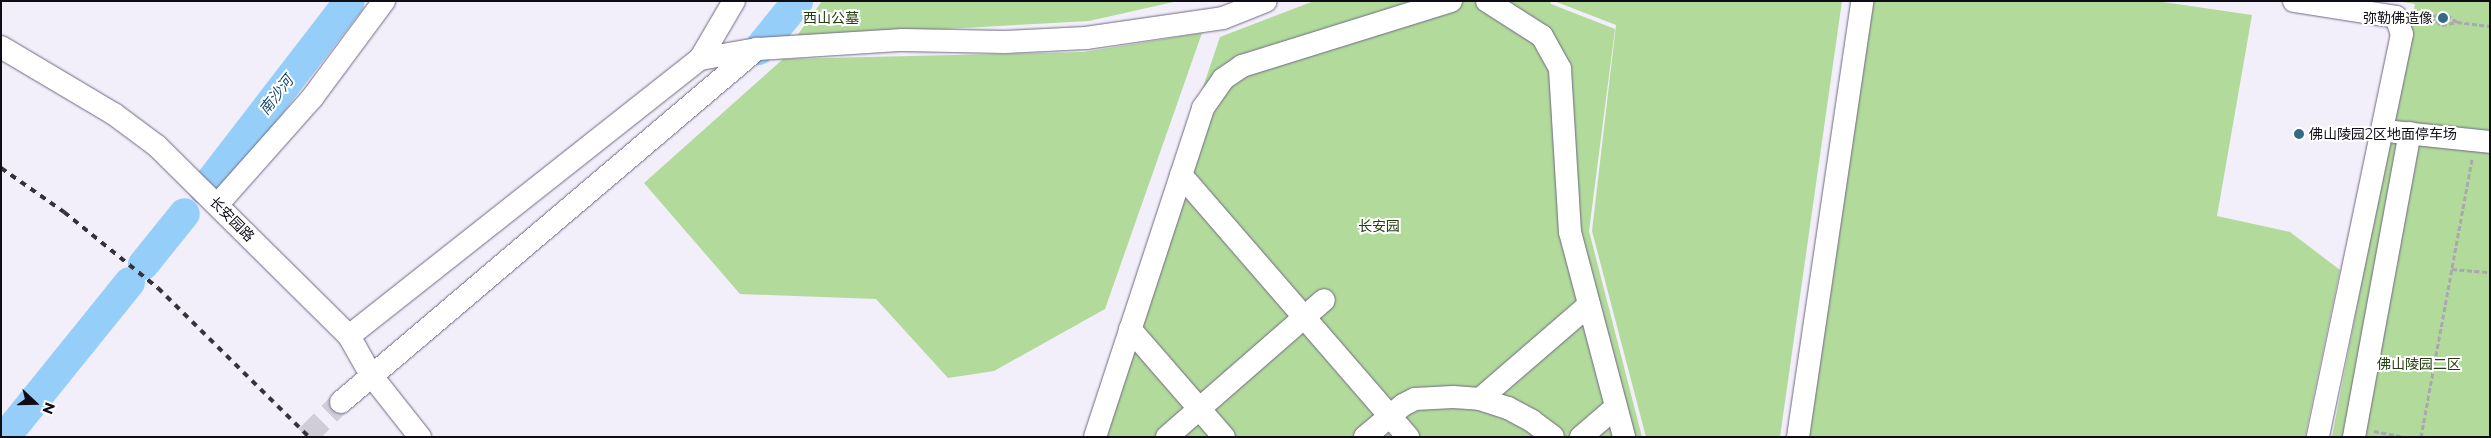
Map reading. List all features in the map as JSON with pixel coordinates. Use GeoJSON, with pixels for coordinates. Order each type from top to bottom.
{"type":"FeatureCollection","features":[{"type":"Feature","properties":{"kind":"street"},"geometry":{"type":"LineString","coordinates":[[218,204],[312,98],[384,1]]}},
{"type":"Feature","properties":{"kind":"street"},"geometry":{"type":"LineString","coordinates":[[349,336],[700,58],[734,1]]}},
{"type":"Feature","properties":{"kind":"street"},"geometry":{"type":"LineString","coordinates":[[700,58],[758,49],[903,40],[1005,42],[1086,38],[1223,18],[1266,1]]}},
{"type":"Feature","properties":{"kind":"street"},"geometry":{"type":"LineString","coordinates":[[1096,437],[1203,108],[1222,79],[1242,66],[1451,1]]}},
{"type":"Feature","properties":{"kind":"street"},"geometry":{"type":"LineString","coordinates":[[1486,1],[1506,11],[1542,36],[1560,69],[1570,232],[1624,437]]}},
{"type":"Feature","properties":{"kind":"street"},"geometry":{"type":"LineString","coordinates":[[1798,437],[1862,1]]}},
{"type":"Feature","properties":{"kind":"street"},"geometry":{"type":"LineString","coordinates":[[2294,1],[2397,9],[2402,34],[2318,437]]}},
{"type":"Feature","properties":{"kind":"street","name":"长安园路"},"geometry":{"type":"LineString","coordinates":[[1,47],[114,114],[157,146],[218,204],[349,336],[371,375],[420,437]]}},
{"type":"Feature","properties":{"kind":"street"},"geometry":{"type":"LineString","coordinates":[[341,402],[758,49]]}},
{"type":"Feature","properties":{"kind":"street"},"geometry":{"type":"LineString","coordinates":[[2381,132],[2483,141]]}},
{"type":"Feature","properties":{"kind":"street"},"geometry":{"type":"LineString","coordinates":[[2355,432],[2410,134]]}},
{"type":"Feature","properties":{"kind":"street"},"geometry":{"type":"LineString","coordinates":[[1181,175],[1408,437]]}},
{"type":"Feature","properties":{"kind":"street"},"geometry":{"type":"LineString","coordinates":[[1167,437],[1324,300]]}},
{"type":"Feature","properties":{"kind":"street"},"geometry":{"type":"LineString","coordinates":[[1480,399],[1589,305]]}},
{"type":"Feature","properties":{"kind":"street"},"geometry":{"type":"LineString","coordinates":[[1130,330],[1224,437]]}},
{"type":"Feature","properties":{"kind":"street"},"geometry":{"type":"LineString","coordinates":[[1365,437],[1390,416],[1415,399],[1452,396],[1480,399],[1508,408],[1532,421],[1553,437]]}},
{"type":"Feature","properties":{"kind":"street"},"geometry":{"type":"LineString","coordinates":[[1581,437],[1616,407]]}},
{"type":"Feature","properties":{"kind":"path"},"geometry":{"type":"LineString","coordinates":[[2397,9],[2408,15],[2430,17],[2445,13],[2456,22]]}},
{"type":"Feature","properties":{"kind":"path"},"geometry":{"type":"LineString","coordinates":[[2430,17],[2442,25],[2456,22],[2490,26]]}},
{"type":"Feature","properties":{"kind":"path"},"geometry":{"type":"LineString","coordinates":[[2421,437],[2452,269],[2483,141]]}},
{"type":"Feature","properties":{"kind":"path"},"geometry":{"type":"LineString","coordinates":[[2452,269],[2490,272]]}},
{"type":"Feature","properties":{"kind":"path"},"geometry":{"type":"LineString","coordinates":[[2355,432],[2406,437]]}},
{"type":"Feature","properties":{"kind":"green space","name":"西山公墓"},"geometry":{"type":"Polygon","coordinates":[[[822,1],[1178,1],[1089,21],[796,37],[822,1]]]}},
{"type":"Feature","properties":{"kind":"green space","name":"长安园"},"geometry":{"type":"Polygon","coordinates":[[[1314,1],[1550,1],[1551,4],[1615,29],[1589,231],[1642,437],[1084,437],[1220,37],[1314,1]]]}},
{"type":"Feature","properties":{"kind":"green space"},"geometry":{"type":"Polygon","coordinates":[[[1554,1],[1842,1],[1780,437],[1646,437],[1592,231],[1616,25],[1554,1]]]}},
{"type":"Feature","properties":{"kind":"green space"},"geometry":{"type":"Polygon","coordinates":[[[1872,1],[2156,1],[2252,15],[2217,216],[2290,232],[2340,270],[2305,437],[1809,437],[1872,1]]]}},
{"type":"Feature","properties":{"kind":"green space","name":"佛山陵园二区"},"geometry":{"type":"Polygon","coordinates":[[[2397,1],[2490,1],[2490,437],[2332,437],[2415,4],[2397,1]]]}},
{"type":"Feature","properties":{"kind":"green space"},"geometry":{"type":"Polygon","coordinates":[[[1202,33],[1105,309],[994,371],[948,378],[876,299],[740,294],[644,183],[783,59],[1083,52],[1202,33]]]}},
{"type":"Feature","properties":{"kind":"waterway","name":"南沙河"},"geometry":{"type":"LineString","coordinates":[[204,189],[349,1]]}},
{"type":"Feature","properties":{"kind":"waterway"},"geometry":{"type":"LineString","coordinates":[[758,49],[797,1]]}},
{"type":"Feature","properties":{"kind":"waterway","name":"南沙河"},"geometry":{"type":"LineString","coordinates":[[143,264],[184,213]]}},
{"type":"Feature","properties":{"kind":"waterway","name":"南沙河"},"geometry":{"type":"LineString","coordinates":[[4,437],[129,282]]}},
{"type":"Feature","properties":{"kind":"tunnel"},"geometry":{"type":"LineString","coordinates":[[306,437],[341,402]]}},
{"type":"Feature","properties":{"kind":"railway"},"geometry":{"type":"LineString","coordinates":[[1,168],[64,212],[158,288],[309,437]]}},
{"type":"Feature","properties":{"kind":"place","name":"弥勒佛造像"},"geometry":{"type":"Point","coordinates":[2443,18]}},
{"type":"Feature","properties":{"kind":"place","name":"佛山陵园2区地面停车场"},"geometry":{"type":"Point","coordinates":[2299,134]}}]}
